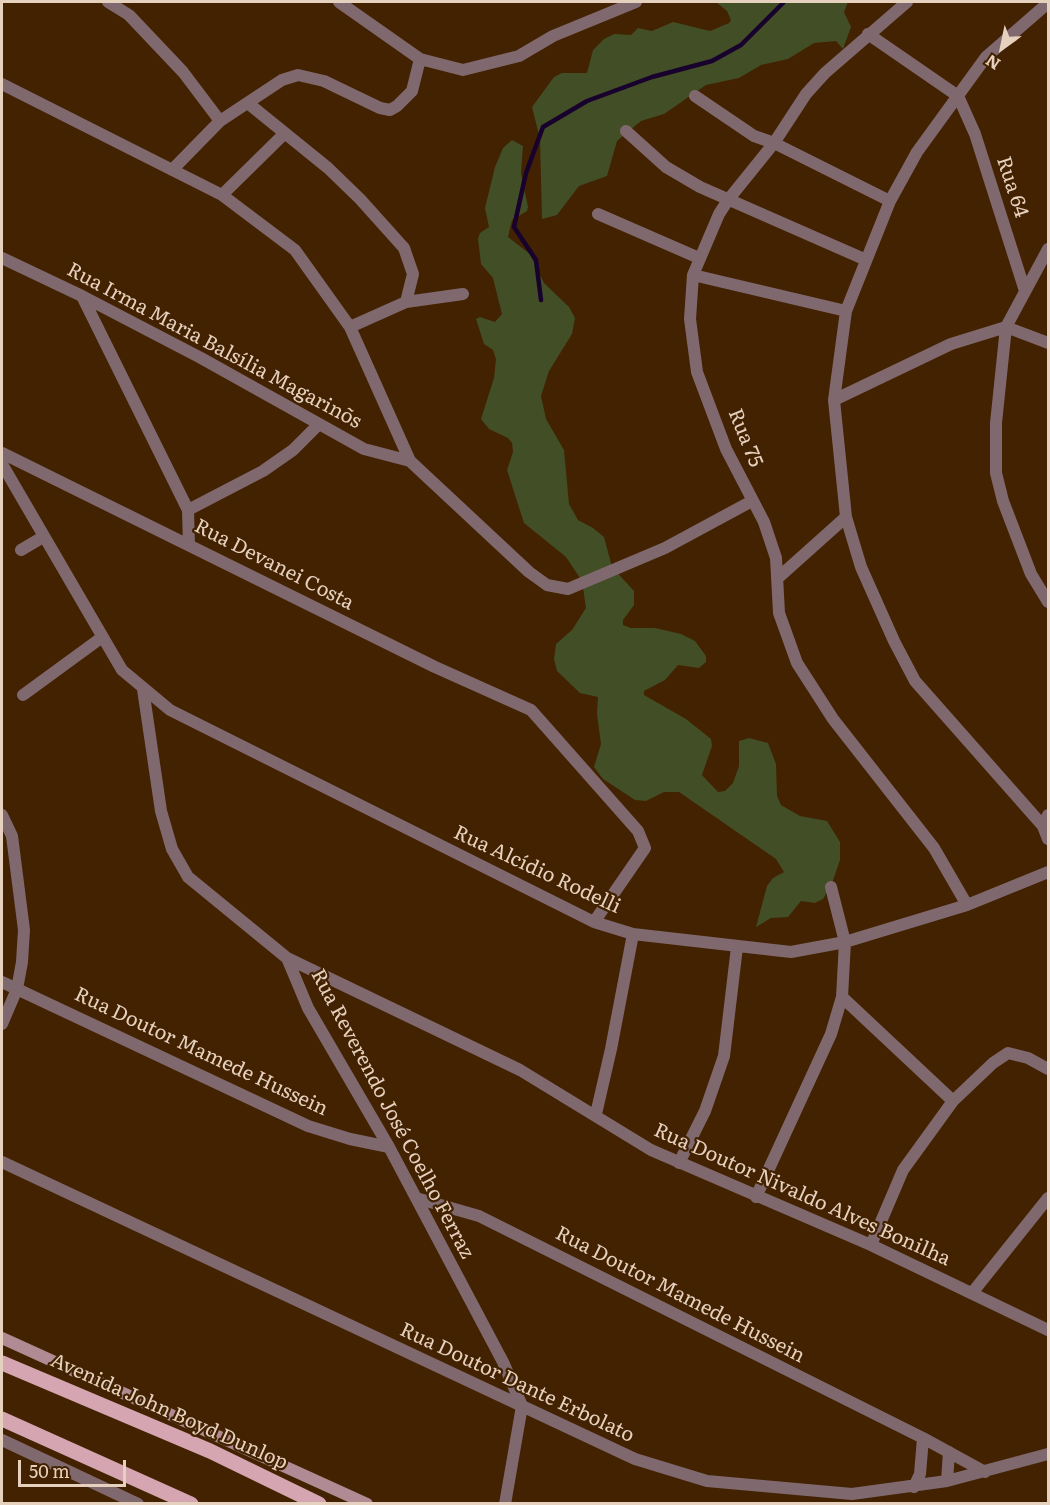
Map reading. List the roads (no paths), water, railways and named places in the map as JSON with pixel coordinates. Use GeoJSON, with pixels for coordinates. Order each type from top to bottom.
{"type":"FeatureCollection","features":[{"type":"Feature","properties":{"kind":"main road"},"geometry":{"type":"LineString","coordinates":[[2,1338],[367,1503]]}},
{"type":"Feature","properties":{"kind":"main road","name":"Avenida John Boyd Dunlop"},"geometry":{"type":"LineString","coordinates":[[2,1363],[210,1450],[318,1503]]}},
{"type":"Feature","properties":{"kind":"main road"},"geometry":{"type":"LineString","coordinates":[[2,1419],[191,1503]]}},
{"type":"Feature","properties":{"kind":"street"},"geometry":{"type":"LineString","coordinates":[[108,2],[129,15],[183,72],[220,121]]}},
{"type":"Feature","properties":{"kind":"street"},"geometry":{"type":"LineString","coordinates":[[339,2],[420,58],[463,70],[488,66],[519,56],[553,36],[636,2]]}},
{"type":"Feature","properties":{"kind":"street","name":"Rua 75"},"geometry":{"type":"LineString","coordinates":[[907,2],[825,72],[806,94],[774,143],[728,200],[693,274],[690,319],[698,372],[726,449],[764,522],[779,577],[779,613],[797,663],[833,719],[934,848],[967,905]]}},
{"type":"Feature","properties":{"kind":"street"},"geometry":{"type":"LineString","coordinates":[[1048,3],[986,57],[917,152],[890,201],[864,259],[846,311],[834,400],[846,517],[861,567],[915,681],[1046,820],[1048,839]]}},
{"type":"Feature","properties":{"kind":"street"},"geometry":{"type":"LineString","coordinates":[[868,34],[958,96]]}},
{"type":"Feature","properties":{"kind":"street"},"geometry":{"type":"LineString","coordinates":[[172,170],[220,121],[249,104],[282,80],[298,75],[324,81],[380,108],[390,110],[398,106],[412,91],[420,58]]}},
{"type":"Feature","properties":{"kind":"street"},"geometry":{"type":"LineString","coordinates":[[2,84],[222,195],[295,250],[350,327],[410,461],[529,572],[547,585],[563,587],[665,548],[752,501]]}},
{"type":"Feature","properties":{"kind":"street"},"geometry":{"type":"LineString","coordinates":[[695,96],[754,136],[774,143],[890,201]]}},
{"type":"Feature","properties":{"kind":"street","name":"Rua 64"},"geometry":{"type":"LineString","coordinates":[[958,96],[975,134],[1025,291]]}},
{"type":"Feature","properties":{"kind":"street"},"geometry":{"type":"LineString","coordinates":[[249,104],[328,168],[360,199],[404,248],[413,274],[406,302]]}},
{"type":"Feature","properties":{"kind":"street"},"geometry":{"type":"LineString","coordinates":[[626,131],[666,167],[728,200],[864,259]]}},
{"type":"Feature","properties":{"kind":"street"},"geometry":{"type":"LineString","coordinates":[[222,195],[285,133]]}},
{"type":"Feature","properties":{"kind":"street"},"geometry":{"type":"LineString","coordinates":[[598,214],[699,258]]}},
{"type":"Feature","properties":{"kind":"street"},"geometry":{"type":"LineString","coordinates":[[1048,249],[1006,327],[996,423],[996,473],[1016,541],[1031,574],[1048,602]]}},
{"type":"Feature","properties":{"kind":"street","name":"Rua Irma Maria Balsília Magarinõs"},"geometry":{"type":"LineString","coordinates":[[2,258],[82,296],[262,390],[364,449],[410,461]]}},
{"type":"Feature","properties":{"kind":"street"},"geometry":{"type":"LineString","coordinates":[[693,274],[846,311]]}},
{"type":"Feature","properties":{"kind":"street"},"geometry":{"type":"LineString","coordinates":[[350,327],[406,302],[463,294]]}},
{"type":"Feature","properties":{"kind":"street"},"geometry":{"type":"LineString","coordinates":[[82,296],[189,510],[189,544]]}},
{"type":"Feature","properties":{"kind":"street"},"geometry":{"type":"LineString","coordinates":[[834,400],[951,344],[1006,327],[1048,343]]}},
{"type":"Feature","properties":{"kind":"street"},"geometry":{"type":"LineString","coordinates":[[189,510],[263,471],[293,450],[319,424]]}},
{"type":"Feature","properties":{"kind":"street","name":"Rua Devanei Costa"},"geometry":{"type":"LineString","coordinates":[[2,453],[435,667],[531,710],[638,831],[645,848],[594,922]]}},
{"type":"Feature","properties":{"kind":"street"},"geometry":{"type":"LineString","coordinates":[[2,464],[101,638],[122,670],[143,689]]}},
{"type":"Feature","properties":{"kind":"street"},"geometry":{"type":"LineString","coordinates":[[779,577],[846,517]]}},
{"type":"Feature","properties":{"kind":"street"},"geometry":{"type":"LineString","coordinates":[[21,550],[43,537]]}},
{"type":"Feature","properties":{"kind":"street"},"geometry":{"type":"LineString","coordinates":[[23,695],[101,638]]}},
{"type":"Feature","properties":{"kind":"street","name":"Rua Alcídio Rodelli"},"geometry":{"type":"LineString","coordinates":[[143,689],[170,710],[594,922],[633,934],[791,952],[845,942],[967,905],[1048,871]]}},
{"type":"Feature","properties":{"kind":"street","name":"Rua Reverendo José Coelho Ferraz"},"geometry":{"type":"LineString","coordinates":[[143,689],[161,811],[172,849],[188,877],[287,958],[308,1008],[416,1198],[503,1362],[522,1406]]}},
{"type":"Feature","properties":{"kind":"street"},"geometry":{"type":"LineString","coordinates":[[2,815],[12,836],[23,919],[22,962],[17,989],[2,1024]]}},
{"type":"Feature","properties":{"kind":"street"},"geometry":{"type":"LineString","coordinates":[[756,1197],[831,1034],[842,997],[845,942],[831,887]]}},
{"type":"Feature","properties":{"kind":"street"},"geometry":{"type":"LineString","coordinates":[[596,1114],[633,934]]}},
{"type":"Feature","properties":{"kind":"street"},"geometry":{"type":"LineString","coordinates":[[679,1163],[705,1111],[724,1056],[737,947]]}},
{"type":"Feature","properties":{"kind":"street","name":"Rua Doutor Nivaldo Alves Bonilha"},"geometry":{"type":"LineString","coordinates":[[287,958],[520,1070],[596,1114],[651,1150],[871,1245],[1048,1330]]}},
{"type":"Feature","properties":{"kind":"street","name":"Rua Doutor Mamede Hussein"},"geometry":{"type":"LineString","coordinates":[[2,982],[308,1126],[350,1139],[388,1147]]}},
{"type":"Feature","properties":{"kind":"street"},"geometry":{"type":"LineString","coordinates":[[842,997],[953,1101]]}},
{"type":"Feature","properties":{"kind":"street"},"geometry":{"type":"LineString","coordinates":[[871,1245],[903,1170],[953,1101],[993,1063],[1008,1053],[1028,1058],[1048,1069]]}},
{"type":"Feature","properties":{"kind":"street","name":"Rua Doutor Dante Erbolato"},"geometry":{"type":"LineString","coordinates":[[2,1162],[635,1460],[707,1481],[852,1494],[947,1480],[1048,1454]]}},
{"type":"Feature","properties":{"kind":"street","name":"Rua Doutor Mamede Hussein"},"geometry":{"type":"LineString","coordinates":[[416,1198],[479,1216],[923,1438],[985,1472]]}},
{"type":"Feature","properties":{"kind":"street"},"geometry":{"type":"LineString","coordinates":[[972,1293],[1048,1198]]}},
{"type":"Feature","properties":{"kind":"street"},"geometry":{"type":"LineString","coordinates":[[505,1503],[522,1406]]}},
{"type":"Feature","properties":{"kind":"street"},"geometry":{"type":"LineString","coordinates":[[914,1486],[920,1474],[923,1438]]}},
{"type":"Feature","properties":{"kind":"street"},"geometry":{"type":"LineString","coordinates":[[2,1440],[138,1503]]}},
{"type":"Feature","properties":{"kind":"street"},"geometry":{"type":"LineString","coordinates":[[947,1480],[950,1452]]}},
{"type":"Feature","properties":{"kind":"waterway"},"geometry":{"type":"LineString","coordinates":[[541,300],[536,260],[514,227],[526,173],[543,127],[587,101],[652,77],[712,61],[741,45],[784,2]]}}]}
